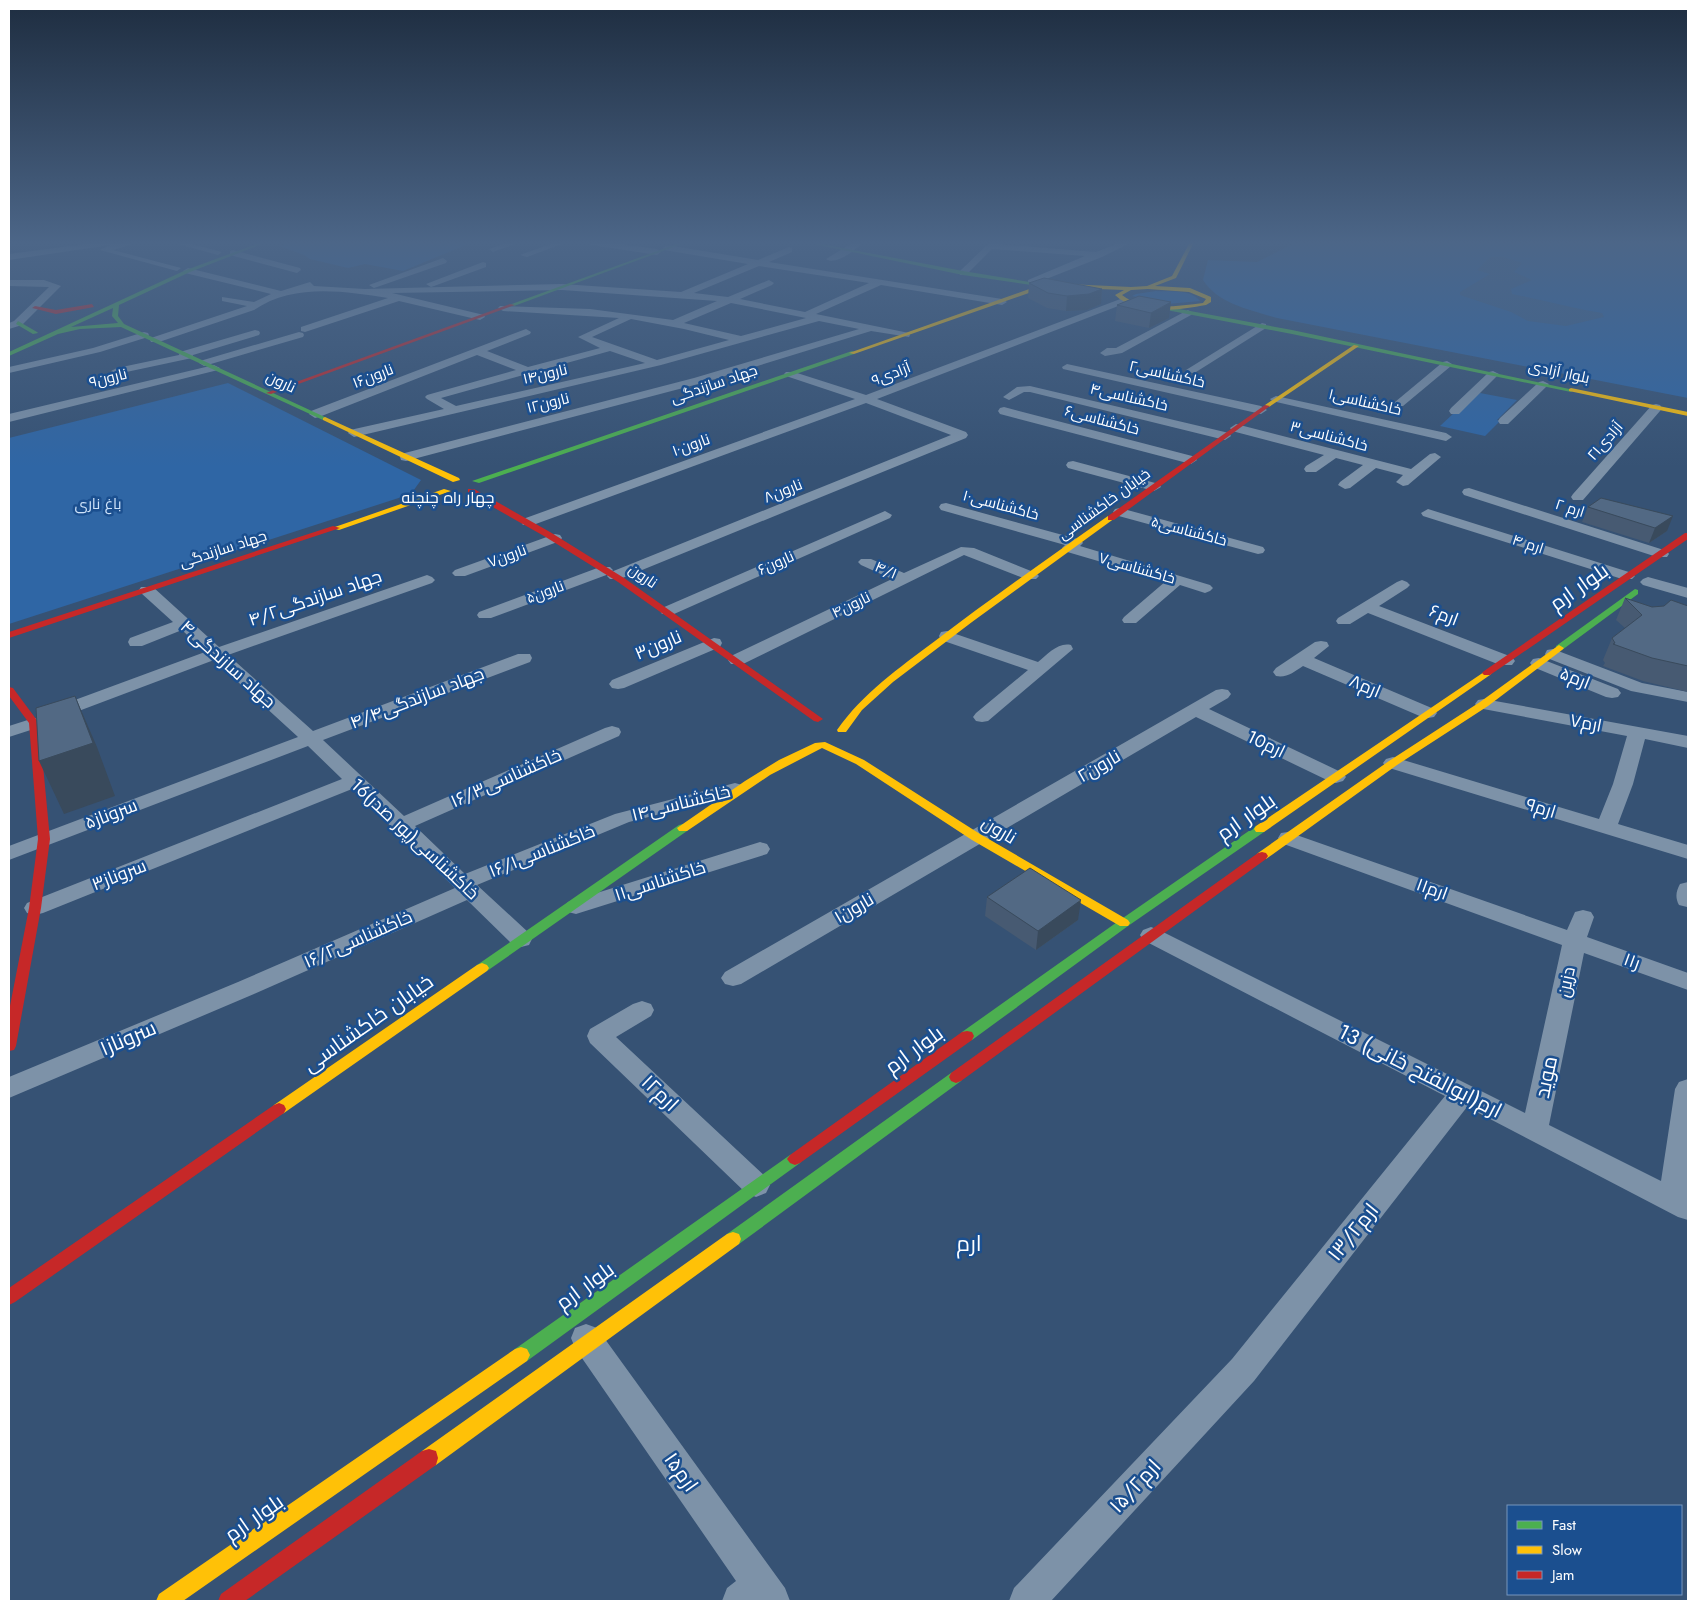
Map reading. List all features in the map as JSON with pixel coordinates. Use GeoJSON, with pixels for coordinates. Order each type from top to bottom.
{"type":"FeatureCollection","features":[{"type":"Feature","properties":{"kind":"main road"},"geometry":{"type":"LineString","coordinates":[[9,345],[70,317]]}},
{"type":"Feature","properties":{"kind":"main road"},"geometry":{"type":"LineString","coordinates":[[9,354],[89,317]]}},
{"type":"Feature","properties":{"kind":"main road"},"geometry":{"type":"LineString","coordinates":[[115,317],[122,325]]}},
{"type":"Feature","properties":{"kind":"main road"},"geometry":{"type":"LineString","coordinates":[[269,394],[480,317]]}},
{"type":"Feature","properties":{"kind":"main road","name":"جهاد سازندگی"},"geometry":{"type":"LineString","coordinates":[[9,635],[447,491],[455,493],[790,374],[958,317]]}},
{"type":"Feature","properties":{"kind":"main road","name":"بلوار آزادی"},"geometry":{"type":"LineString","coordinates":[[1216,317],[1688,414]]}},
{"type":"Feature","properties":{"kind":"main road","name":"بلوار آزادی"},"geometry":{"type":"LineString","coordinates":[[1258,317],[1688,405]]}},
{"type":"Feature","properties":{"kind":"main road"},"geometry":{"type":"LineString","coordinates":[[13,325],[35,333]]}},
{"type":"Feature","properties":{"kind":"main road"},"geometry":{"type":"LineString","coordinates":[[58,332],[80,327],[122,325]]}},
{"type":"Feature","properties":{"kind":"main road","name":"نارون"},"geometry":{"type":"LineString","coordinates":[[122,325],[456,480]]}},
{"type":"Feature","properties":{"kind":"main road","name":"خیابان خاکشناسی"},"geometry":{"type":"LineString","coordinates":[[745,785],[800,753],[822,745],[832,723],[947,636],[1276,399],[1356,346]]}},
{"type":"Feature","properties":{"kind":"main road"},"geometry":{"type":"LineString","coordinates":[[447,491],[444,487],[445,485],[456,480],[473,486]]}},
{"type":"Feature","properties":{"kind":"main road","name":"نارون"},"geometry":{"type":"LineString","coordinates":[[473,486],[668,611],[790,699],[832,723],[860,762]]}},
{"type":"Feature","properties":{"kind":"main road","name":"بلوار ارم"},"geometry":{"type":"LineString","coordinates":[[228,1601],[581,1331],[756,1185],[1124,923],[1688,535]]}},
{"type":"Feature","properties":{"kind":"main road","name":"بلوار ارم"},"geometry":{"type":"LineString","coordinates":[[166,1601],[581,1331],[1399,760],[1484,704],[1664,572]]}},
{"type":"Feature","properties":{"kind":"main road"},"geometry":{"type":"LineString","coordinates":[[9,690],[34,723],[44,839],[35,908],[9,1046]]}},
{"type":"Feature","properties":{"kind":"main road","name":"خیابان خاکشناسی"},"geometry":{"type":"LineString","coordinates":[[832,723],[852,714],[874,693]]}},
{"type":"Feature","properties":{"kind":"main road","name":"نارون"},"geometry":{"type":"LineString","coordinates":[[790,699],[798,711],[801,721],[832,723]]}},
{"type":"Feature","properties":{"kind":"main road","name":"نارون"},"geometry":{"type":"LineString","coordinates":[[796,742],[822,745],[860,762],[976,838],[1124,923]]}},
{"type":"Feature","properties":{"kind":"main road","name":"خیابان خاکشناسی"},"geometry":{"type":"LineString","coordinates":[[9,1297],[778,762],[796,742]]}},
{"type":"Feature","properties":{"kind":"main road"},"geometry":{"type":"LineString","coordinates":[[1382,745],[1399,760]]}},
{"type":"Feature","properties":{"kind":"street"},"geometry":{"type":"LineString","coordinates":[[13,325],[23,317]]}},
{"type":"Feature","properties":{"kind":"street"},"geometry":{"type":"LineString","coordinates":[[115,354],[153,339],[221,317]]}},
{"type":"Feature","properties":{"kind":"street","name":"نارون۹"},"geometry":{"type":"LineString","coordinates":[[10,415],[76,401],[209,365],[344,317]]}},
{"type":"Feature","properties":{"kind":"street"},"geometry":{"type":"LineString","coordinates":[[630,317],[583,337],[698,380]]}},
{"type":"Feature","properties":{"kind":"street"},"geometry":{"type":"LineString","coordinates":[[631,317],[675,324],[742,339]]}},
{"type":"Feature","properties":{"kind":"street"},"geometry":{"type":"LineString","coordinates":[[675,324],[690,317]]}},
{"type":"Feature","properties":{"kind":"street","name":"نارون۱۴"},"geometry":{"type":"LineString","coordinates":[[354,433],[657,364],[822,317]]}},
{"type":"Feature","properties":{"kind":"street"},"geometry":{"type":"LineString","coordinates":[[823,317],[905,335]]}},
{"type":"Feature","properties":{"kind":"street","name":"آزادی۹"},"geometry":{"type":"LineString","coordinates":[[866,399],[1079,317]]}},
{"type":"Feature","properties":{"kind":"street"},"geometry":{"type":"LineString","coordinates":[[1105,353],[1111,350],[1118,351],[1180,317]]}},
{"type":"Feature","properties":{"kind":"street"},"geometry":{"type":"LineString","coordinates":[[1192,370],[1262,326]]}},
{"type":"Feature","properties":{"kind":"street","name":"نارون۱۲"},"geometry":{"type":"LineString","coordinates":[[406,457],[799,352],[873,327]]}},
{"type":"Feature","properties":{"kind":"street","name":"نارون۱۶"},"geometry":{"type":"LineString","coordinates":[[315,414],[526,332]]}},
{"type":"Feature","properties":{"kind":"street"},"geometry":{"type":"LineString","coordinates":[[117,372],[186,355],[255,333]]}},
{"type":"Feature","properties":{"kind":"street"},"geometry":{"type":"LineString","coordinates":[[10,370],[153,339]]}},
{"type":"Feature","properties":{"kind":"street"},"geometry":{"type":"LineString","coordinates":[[455,410],[431,397],[610,348]]}},
{"type":"Feature","properties":{"kind":"street"},"geometry":{"type":"LineString","coordinates":[[478,351],[525,370]]}},
{"type":"Feature","properties":{"kind":"street","name":"خاکشناسی۲"},"geometry":{"type":"LineString","coordinates":[[1083,358],[1064,368],[1137,386],[1261,410]]}},
{"type":"Feature","properties":{"kind":"street"},"geometry":{"type":"LineString","coordinates":[[1398,404],[1447,364]]}},
{"type":"Feature","properties":{"kind":"street"},"geometry":{"type":"LineString","coordinates":[[790,374],[866,399]]}},
{"type":"Feature","properties":{"kind":"street"},"geometry":{"type":"LineString","coordinates":[[1455,411],[1493,374]]}},
{"type":"Feature","properties":{"kind":"street"},"geometry":{"type":"LineString","coordinates":[[1137,386],[1154,376]]}},
{"type":"Feature","properties":{"kind":"street"},"geometry":{"type":"LineString","coordinates":[[1504,421],[1543,384]]}},
{"type":"Feature","properties":{"kind":"street","name":"خاکشناسی۴"},"geometry":{"type":"LineString","coordinates":[[1009,396],[1021,389],[1026,389],[1162,421],[1231,432]]}},
{"type":"Feature","properties":{"kind":"street"},"geometry":{"type":"LineString","coordinates":[[62,391],[76,401]]}},
{"type":"Feature","properties":{"kind":"street"},"geometry":{"type":"LineString","coordinates":[[1086,403],[1100,396]]}},
{"type":"Feature","properties":{"kind":"street","name":"نارون۸"},"geometry":{"type":"LineString","coordinates":[[610,573],[962,436],[866,399]]}},
{"type":"Feature","properties":{"kind":"street","name":"نارون۱۰"},"geometry":{"type":"LineString","coordinates":[[528,522],[866,399]]}},
{"type":"Feature","properties":{"kind":"street","name":"خاکشناسی۱"},"geometry":{"type":"LineString","coordinates":[[1276,399],[1446,438]]}},
{"type":"Feature","properties":{"kind":"street","name":"آزادی۲۱"},"geometry":{"type":"LineString","coordinates":[[1578,497],[1656,408]]}},
{"type":"Feature","properties":{"kind":"street","name":"خاکشناسی۶"},"geometry":{"type":"LineString","coordinates":[[1004,411],[1191,460]]}},
{"type":"Feature","properties":{"kind":"street"},"geometry":{"type":"LineString","coordinates":[[1162,421],[1177,412]]}},
{"type":"Feature","properties":{"kind":"street","name":"خاکشناسی۳"},"geometry":{"type":"LineString","coordinates":[[1231,432],[1414,474]]}},
{"type":"Feature","properties":{"kind":"street"},"geometry":{"type":"LineString","coordinates":[[1311,469],[1333,454]]}},
{"type":"Feature","properties":{"kind":"street"},"geometry":{"type":"LineString","coordinates":[[1400,485],[1435,457]]}},
{"type":"Feature","properties":{"kind":"street"},"geometry":{"type":"LineString","coordinates":[[1345,485],[1373,464]]}},
{"type":"Feature","properties":{"kind":"street"},"geometry":{"type":"LineString","coordinates":[[1073,465],[1154,487]]}},
{"type":"Feature","properties":{"kind":"street","name":"ارم ۲"},"geometry":{"type":"LineString","coordinates":[[1469,492],[1662,554]]}},
{"type":"Feature","properties":{"kind":"street"},"geometry":{"type":"LineString","coordinates":[[963,511],[979,501]]}},
{"type":"Feature","properties":{"kind":"street","name":"خاکشناسی۱۰"},"geometry":{"type":"LineString","coordinates":[[946,507],[1073,546]]}},
{"type":"Feature","properties":{"kind":"street","name":"خاکشناسی۵"},"geometry":{"type":"LineString","coordinates":[[1120,512],[1263,545],[1244,562]]}},
{"type":"Feature","properties":{"kind":"street","name":"ارم ۴"},"geometry":{"type":"LineString","coordinates":[[1428,513],[1627,576]]}},
{"type":"Feature","properties":{"kind":"street","name":"نارون۶"},"geometry":{"type":"LineString","coordinates":[[668,611],[885,515]]}},
{"type":"Feature","properties":{"kind":"street","name":"نارون۷"},"geometry":{"type":"LineString","coordinates":[[460,574],[555,538]]}},
{"type":"Feature","properties":{"kind":"street","name":"خاکشناسی۷"},"geometry":{"type":"LineString","coordinates":[[1073,546],[1205,588]]}},
{"type":"Feature","properties":{"kind":"street","name":"نارون۴"},"geometry":{"type":"LineString","coordinates":[[737,660],[965,551],[1031,576]]}},
{"type":"Feature","properties":{"kind":"street","name":"۴/۱"},"geometry":{"type":"LineString","coordinates":[[866,562],[906,579]]}},
{"type":"Feature","properties":{"kind":"street","name":"نارون۵"},"geometry":{"type":"LineString","coordinates":[[485,615],[610,573]]}},
{"type":"Feature","properties":{"kind":"street","name":"۴/۲جهاد سازندگی"},"geometry":{"type":"LineString","coordinates":[[70,708],[217,653],[427,580]]}},
{"type":"Feature","properties":{"kind":"street"},"geometry":{"type":"LineString","coordinates":[[1130,620],[1177,580]]}},
{"type":"Feature","properties":{"kind":"street"},"geometry":{"type":"LineString","coordinates":[[1648,582],[1688,593]]}},
{"type":"Feature","properties":{"kind":"street"},"geometry":{"type":"LineString","coordinates":[[1344,621],[1402,585]]}},
{"type":"Feature","properties":{"kind":"street","name":"جهاد سازندگی۴"},"geometry":{"type":"LineString","coordinates":[[147,590],[310,738]]}},
{"type":"Feature","properties":{"kind":"street","name":"ارم۶"},"geometry":{"type":"LineString","coordinates":[[1367,607],[1506,661]]}},
{"type":"Feature","properties":{"kind":"street"},"geometry":{"type":"LineString","coordinates":[[136,642],[184,624]]}},
{"type":"Feature","properties":{"kind":"street"},"geometry":{"type":"LineString","coordinates":[[947,636],[1041,669]]}},
{"type":"Feature","properties":{"kind":"street","name":"نارون۳"},"geometry":{"type":"LineString","coordinates":[[618,684],[714,643]]}},
{"type":"Feature","properties":{"kind":"street"},"geometry":{"type":"LineString","coordinates":[[1282,672],[1322,646]]}},
{"type":"Feature","properties":{"kind":"street"},"geometry":{"type":"LineString","coordinates":[[982,717],[1065,649]]}},
{"type":"Feature","properties":{"kind":"street","name":"۴/۴جهاد سازندگی"},"geometry":{"type":"LineString","coordinates":[[178,788],[524,658]]}},
{"type":"Feature","properties":{"kind":"street"},"geometry":{"type":"LineString","coordinates":[[1546,658],[1636,687],[1688,697]]}},
{"type":"Feature","properties":{"kind":"street","name":"ارم۵"},"geometry":{"type":"LineString","coordinates":[[1546,658],[1612,693]]}},
{"type":"Feature","properties":{"kind":"street","name":"ارم۸"},"geometry":{"type":"LineString","coordinates":[[1302,659],[1428,713]]}},
{"type":"Feature","properties":{"kind":"street","name":"نارون۲"},"geometry":{"type":"LineString","coordinates":[[976,838],[1222,694]]}},
{"type":"Feature","properties":{"kind":"street","name":"ارم۷"},"geometry":{"type":"LineString","coordinates":[[1484,704],[1688,742]]}},
{"type":"Feature","properties":{"kind":"street","name":"ارم10"},"geometry":{"type":"LineString","coordinates":[[1196,710],[1336,777]]}},
{"type":"Feature","properties":{"kind":"street"},"geometry":{"type":"LineString","coordinates":[[9,732],[34,723]]}},
{"type":"Feature","properties":{"kind":"street","name":"۱۶/۳خاکشناسی"},"geometry":{"type":"LineString","coordinates":[[400,825],[612,732]]}},
{"type":"Feature","properties":{"kind":"street"},"geometry":{"type":"LineString","coordinates":[[1606,828],[1623,784],[1638,733]]}},
{"type":"Feature","properties":{"kind":"street","name":"16خاکشناسی(پور صدر)"},"geometry":{"type":"LineString","coordinates":[[310,738],[521,939]]}},
{"type":"Feature","properties":{"kind":"street","name":"ارم۹"},"geometry":{"type":"LineString","coordinates":[[1399,760],[1606,828],[1688,852]]}},
{"type":"Feature","properties":{"kind":"street","name":"سروناز۳"},"geometry":{"type":"LineString","coordinates":[[35,908],[354,781]]}},
{"type":"Feature","properties":{"kind":"street","name":"خاکشناسی۱۴"},"geometry":{"type":"LineString","coordinates":[[622,818],[745,785]]}},
{"type":"Feature","properties":{"kind":"street","name":"سروناز۵"},"geometry":{"type":"LineString","coordinates":[[9,853],[178,788]]}},
{"type":"Feature","properties":{"kind":"street","name":"۱۶/۱خاکشناسی"},"geometry":{"type":"LineString","coordinates":[[466,887],[622,818]]}},
{"type":"Feature","properties":{"kind":"street","name":"نارون۱"},"geometry":{"type":"LineString","coordinates":[[733,978],[976,838]]}},
{"type":"Feature","properties":{"kind":"street","name":"ارم۱۱"},"geometry":{"type":"LineString","coordinates":[[1288,838],[1575,940]]}},
{"type":"Feature","properties":{"kind":"street","name":"خاکشناسی۱۱"},"geometry":{"type":"LineString","coordinates":[[560,913],[760,849]]}},
{"type":"Feature","properties":{"kind":"street","name":"۱۶/۲خاکشناسی"},"geometry":{"type":"LineString","coordinates":[[246,988],[466,887]]}},
{"type":"Feature","properties":{"kind":"street","name":"دزین"},"geometry":{"type":"LineString","coordinates":[[1557,1024],[1575,940],[1583,917]]}},
{"type":"Feature","properties":{"kind":"street","name":"13 ارم(ابوالفتح خانی)"},"geometry":{"type":"LineString","coordinates":[[1151,934],[1680,1204]]}},
{"type":"Feature","properties":{"kind":"street","name":"۱۱ر"},"geometry":{"type":"LineString","coordinates":[[1575,940],[1688,982]]}},
{"type":"Feature","properties":{"kind":"street","name":"سروناز۱"},"geometry":{"type":"LineString","coordinates":[[9,1088],[246,988]]}},
{"type":"Feature","properties":{"kind":"street","name":"ارم۱۲"},"geometry":{"type":"LineString","coordinates":[[642,1010],[600,1036],[756,1185]]}},
{"type":"Feature","properties":{"kind":"street","name":"موید"},"geometry":{"type":"LineString","coordinates":[[1535,1130],[1557,1024]]}},
{"type":"Feature","properties":{"kind":"street"},"geometry":{"type":"LineString","coordinates":[[1680,1204],[1688,1089]]}},
{"type":"Feature","properties":{"kind":"street","name":"۱۳/۲ارم"},"geometry":{"type":"LineString","coordinates":[[1243,1370],[1463,1093]]}},
{"type":"Feature","properties":{"kind":"street","name":"ارم۱۵"},"geometry":{"type":"LineString","coordinates":[[581,1331],[757,1595]]}},
{"type":"Feature","properties":{"kind":"street","name":"۱۵/۲ارم"},"geometry":{"type":"LineString","coordinates":[[1027,1601],[1243,1370]]}},
{"type":"Feature","properties":{"kind":"green space"},"geometry":{"type":"Polygon","coordinates":[[[1274,317],[1688,317],[1688,398],[1274,317]]]}},
{"type":"Feature","properties":{"kind":"green space","name":"باغ ناری"},"geometry":{"type":"Polygon","coordinates":[[[228,383],[421,480],[411,494],[9,624],[9,438],[228,383]]]}},
{"type":"Feature","properties":{"kind":"green space"},"geometry":{"type":"Polygon","coordinates":[[[1480,393],[1517,400],[1497,420],[1500,421],[1485,436],[1440,426],[1455,412],[1480,393]]]}},
{"type":"Feature","properties":{"kind":"shaded area"},"geometry":{"type":"Polygon","coordinates":[[[1521,317],[1603,317],[1566,326],[1528,321],[1521,317]]]}},
{"type":"Feature","properties":{"kind":"building"},"geometry":{"type":"Polygon","coordinates":[[[1601,498],[1673,516],[1655,528],[1588,507],[1601,498]]]}},
{"type":"Feature","properties":{"kind":"building"},"geometry":{"type":"Polygon","coordinates":[[[1625,598],[1652,607],[1664,606],[1671,600],[1688,606],[1688,666],[1652,658],[1613,644],[1615,643],[1612,638],[1642,615],[1625,598]]]}},
{"type":"Feature","properties":{"kind":"building"},"geometry":{"type":"Polygon","coordinates":[[[75,696],[93,743],[39,761],[36,708],[75,696]]]}},
{"type":"Feature","properties":{"kind":"building"},"geometry":{"type":"Polygon","coordinates":[[[1030,868],[1081,900],[1038,931],[987,897],[1030,868]]]}},
{"type":"Feature","properties":{"kind":"traffic: fast"},"geometry":{"type":"LineString","coordinates":[[9,354],[89,317]]}},
{"type":"Feature","properties":{"kind":"traffic: fast"},"geometry":{"type":"LineString","coordinates":[[116,317],[122,325],[325,419]]}},
{"type":"Feature","properties":{"kind":"traffic: fast"},"geometry":{"type":"LineString","coordinates":[[1212,317],[1571,390]]}},
{"type":"Feature","properties":{"kind":"traffic: fast"},"geometry":{"type":"LineString","coordinates":[[18,323],[35,333]]}},
{"type":"Feature","properties":{"kind":"traffic: fast"},"geometry":{"type":"LineString","coordinates":[[58,332],[80,327],[122,325]]}},
{"type":"Feature","properties":{"kind":"traffic: fast"},"geometry":{"type":"LineString","coordinates":[[476,481],[852,353]]}},
{"type":"Feature","properties":{"kind":"traffic: fast"},"geometry":{"type":"LineString","coordinates":[[1559,648],[1635,592]]}},
{"type":"Feature","properties":{"kind":"traffic: fast"},"geometry":{"type":"LineString","coordinates":[[482,968],[683,828]]}},
{"type":"Feature","properties":{"kind":"traffic: fast"},"geometry":{"type":"LineString","coordinates":[[967,1036],[1124,923],[1260,829]]}},
{"type":"Feature","properties":{"kind":"traffic: fast"},"geometry":{"type":"LineString","coordinates":[[733,1239],[956,1077]]}},
{"type":"Feature","properties":{"kind":"traffic: fast"},"geometry":{"type":"LineString","coordinates":[[521,1355],[795,1159]]}},
{"type":"Feature","properties":{"kind":"traffic: slow"},"geometry":{"type":"LineString","coordinates":[[852,353],[954,317]]}},
{"type":"Feature","properties":{"kind":"traffic: slow"},"geometry":{"type":"LineString","coordinates":[[1267,406],[1356,346]]}},
{"type":"Feature","properties":{"kind":"traffic: slow"},"geometry":{"type":"LineString","coordinates":[[1571,390],[1688,414]]}},
{"type":"Feature","properties":{"kind":"traffic: slow"},"geometry":{"type":"LineString","coordinates":[[325,419],[456,480]]}},
{"type":"Feature","properties":{"kind":"traffic: slow"},"geometry":{"type":"LineString","coordinates":[[336,528],[447,491]]}},
{"type":"Feature","properties":{"kind":"traffic: slow"},"geometry":{"type":"LineString","coordinates":[[842,730],[868,698],[889,680],[1016,585],[1111,518]]}},
{"type":"Feature","properties":{"kind":"traffic: slow"},"geometry":{"type":"LineString","coordinates":[[1262,856],[1393,763],[1484,704],[1559,648]]}},
{"type":"Feature","properties":{"kind":"traffic: slow"},"geometry":{"type":"LineString","coordinates":[[1260,829],[1487,673]]}},
{"type":"Feature","properties":{"kind":"traffic: slow"},"geometry":{"type":"LineString","coordinates":[[683,828],[766,773],[819,745]]}},
{"type":"Feature","properties":{"kind":"traffic: slow"},"geometry":{"type":"LineString","coordinates":[[825,745],[860,762],[976,837],[1124,923]]}},
{"type":"Feature","properties":{"kind":"traffic: slow"},"geometry":{"type":"LineString","coordinates":[[279,1109],[482,968]]}},
{"type":"Feature","properties":{"kind":"traffic: slow"},"geometry":{"type":"LineString","coordinates":[[429,1458],[733,1239]]}},
{"type":"Feature","properties":{"kind":"traffic: slow"},"geometry":{"type":"LineString","coordinates":[[166,1601],[521,1355]]}},
{"type":"Feature","properties":{"kind":"traffic: jam"},"geometry":{"type":"LineString","coordinates":[[269,393],[478,317]]}},
{"type":"Feature","properties":{"kind":"traffic: jam"},"geometry":{"type":"LineString","coordinates":[[1111,518],[1267,406]]}},
{"type":"Feature","properties":{"kind":"traffic: jam"},"geometry":{"type":"LineString","coordinates":[[471,491],[547,534],[621,580],[818,719]]}},
{"type":"Feature","properties":{"kind":"traffic: jam"},"geometry":{"type":"LineString","coordinates":[[9,635],[336,528]]}},
{"type":"Feature","properties":{"kind":"traffic: jam"},"geometry":{"type":"LineString","coordinates":[[1487,673],[1688,535]]}},
{"type":"Feature","properties":{"kind":"traffic: jam"},"geometry":{"type":"LineString","coordinates":[[9,690],[34,723],[44,839],[35,908],[9,1046]]}},
{"type":"Feature","properties":{"kind":"traffic: jam"},"geometry":{"type":"LineString","coordinates":[[956,1077],[1262,856]]}},
{"type":"Feature","properties":{"kind":"traffic: jam"},"geometry":{"type":"LineString","coordinates":[[795,1159],[967,1036]]}},
{"type":"Feature","properties":{"kind":"traffic: jam"},"geometry":{"type":"LineString","coordinates":[[9,1297],[279,1109]]}},
{"type":"Feature","properties":{"kind":"traffic: jam"},"geometry":{"type":"LineString","coordinates":[[228,1601],[429,1458]]}},
{"type":"Feature","properties":{"kind":"district","name":"چهار راه چنچنه"},"geometry":{"type":"Point","coordinates":[448,497]}},
{"type":"Feature","properties":{"kind":"district","name":"ارم"},"geometry":{"type":"Point","coordinates":[969,1243]}}]}
